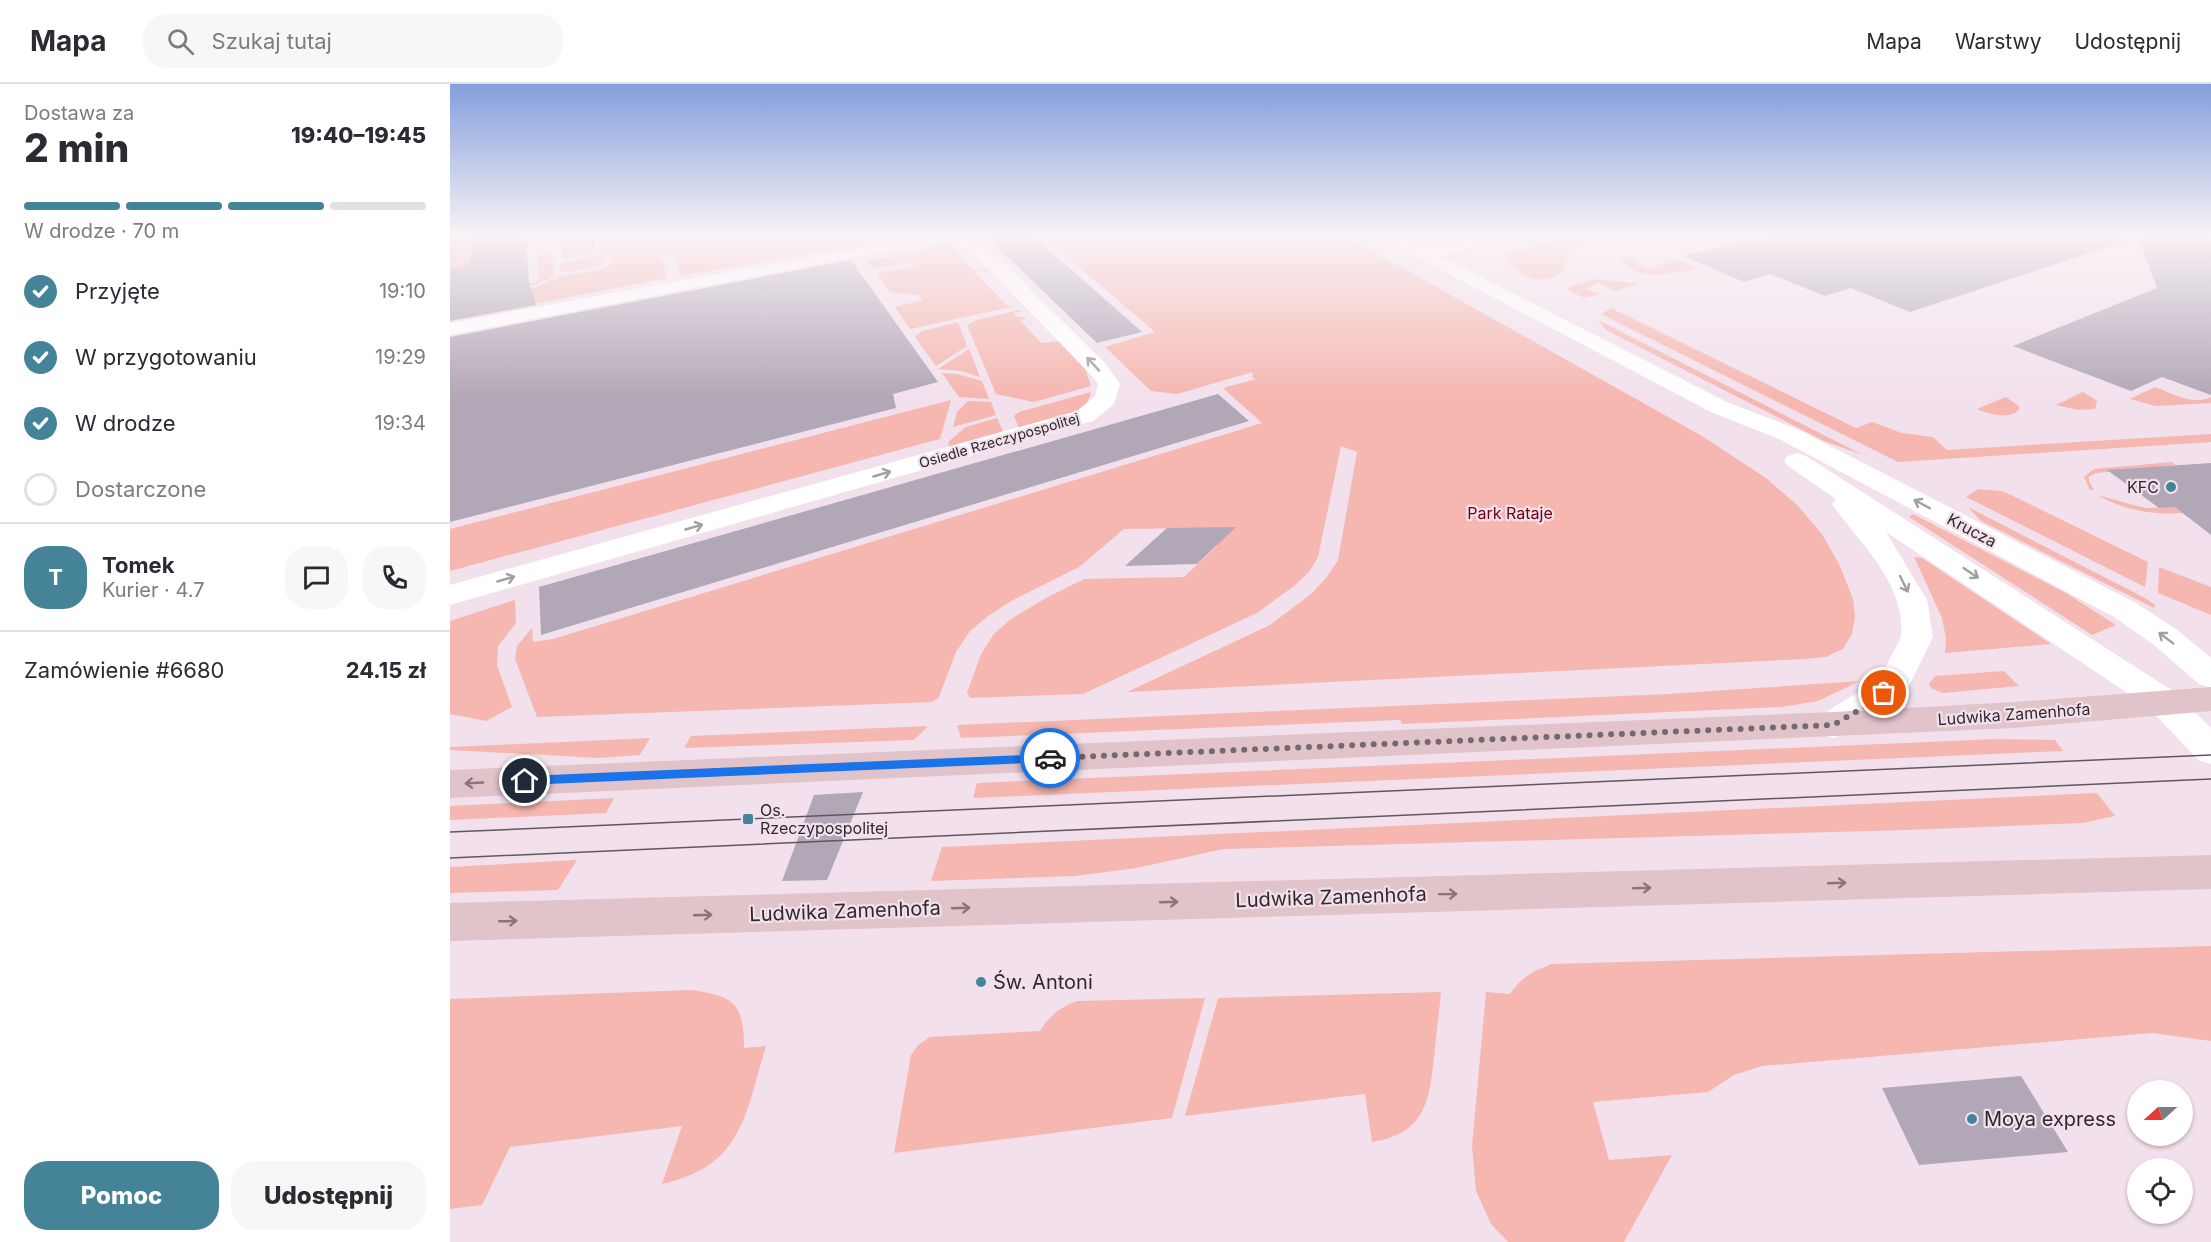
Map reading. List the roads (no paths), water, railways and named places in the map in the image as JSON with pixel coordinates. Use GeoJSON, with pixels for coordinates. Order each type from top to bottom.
{"type":"FeatureCollection","features":[{"type":"Feature","properties":{"kind":"main road","name":"Ludwika Zamenhofa"},"geometry":{"type":"LineString","coordinates":[[450,784],[1833,725],[2211,699]]}},
{"type":"Feature","properties":{"kind":"main road","name":"Ludwika Zamenhofa"},"geometry":{"type":"LineString","coordinates":[[450,922],[2211,872]]}},
{"type":"Feature","properties":{"kind":"street","name":"Osiedle Rzeczypospolitej"},"geometry":{"type":"LineString","coordinates":[[450,329],[661,289]]}},
{"type":"Feature","properties":{"kind":"street","name":"Osiedle Rzeczypospolitej"},"geometry":{"type":"LineString","coordinates":[[450,595],[1085,416],[1106,399],[1109,384],[1097,368],[1019,289]]}},
{"type":"Feature","properties":{"kind":"street","name":"Krucza"},"geometry":{"type":"LineString","coordinates":[[1489,289],[1719,407],[1790,435],[2125,610],[2164,637],[2211,676]]}},
{"type":"Feature","properties":{"kind":"street","name":"Krucza"},"geometry":{"type":"LineString","coordinates":[[1719,407],[1748,432],[1816,472],[2164,702],[2211,750]]}},
{"type":"Feature","properties":{"kind":"street","name":"Krucza"},"geometry":{"type":"LineString","coordinates":[[1816,472],[1861,519],[1885,551],[1903,581],[1917,621],[1917,637],[1894,684],[1873,702],[1833,725]]}},
{"type":"Feature","properties":{"kind":"tram line"},"geometry":{"type":"LineString","coordinates":[[450,832],[2211,755]]}},
{"type":"Feature","properties":{"kind":"tram line"},"geometry":{"type":"LineString","coordinates":[[450,858],[2211,779]]}},
{"type":"Feature","properties":{"kind":"place","name":"KFC"},"geometry":{"type":"Point","coordinates":[2171,487]}},
{"type":"Feature","properties":{"kind":"place","name":"Os. Rzeczypospolitej"},"geometry":{"type":"Point","coordinates":[748,819]}},
{"type":"Feature","properties":{"kind":"place","name":"Św. Antoni"},"geometry":{"type":"Point","coordinates":[981,982]}},
{"type":"Feature","properties":{"kind":"place","name":"Moya express"},"geometry":{"type":"Point","coordinates":[1972,1119]}},
{"type":"Feature","properties":{"kind":"park label","name":"Park Rataje"},"geometry":{"type":"Point","coordinates":[1510,513]}}]}
